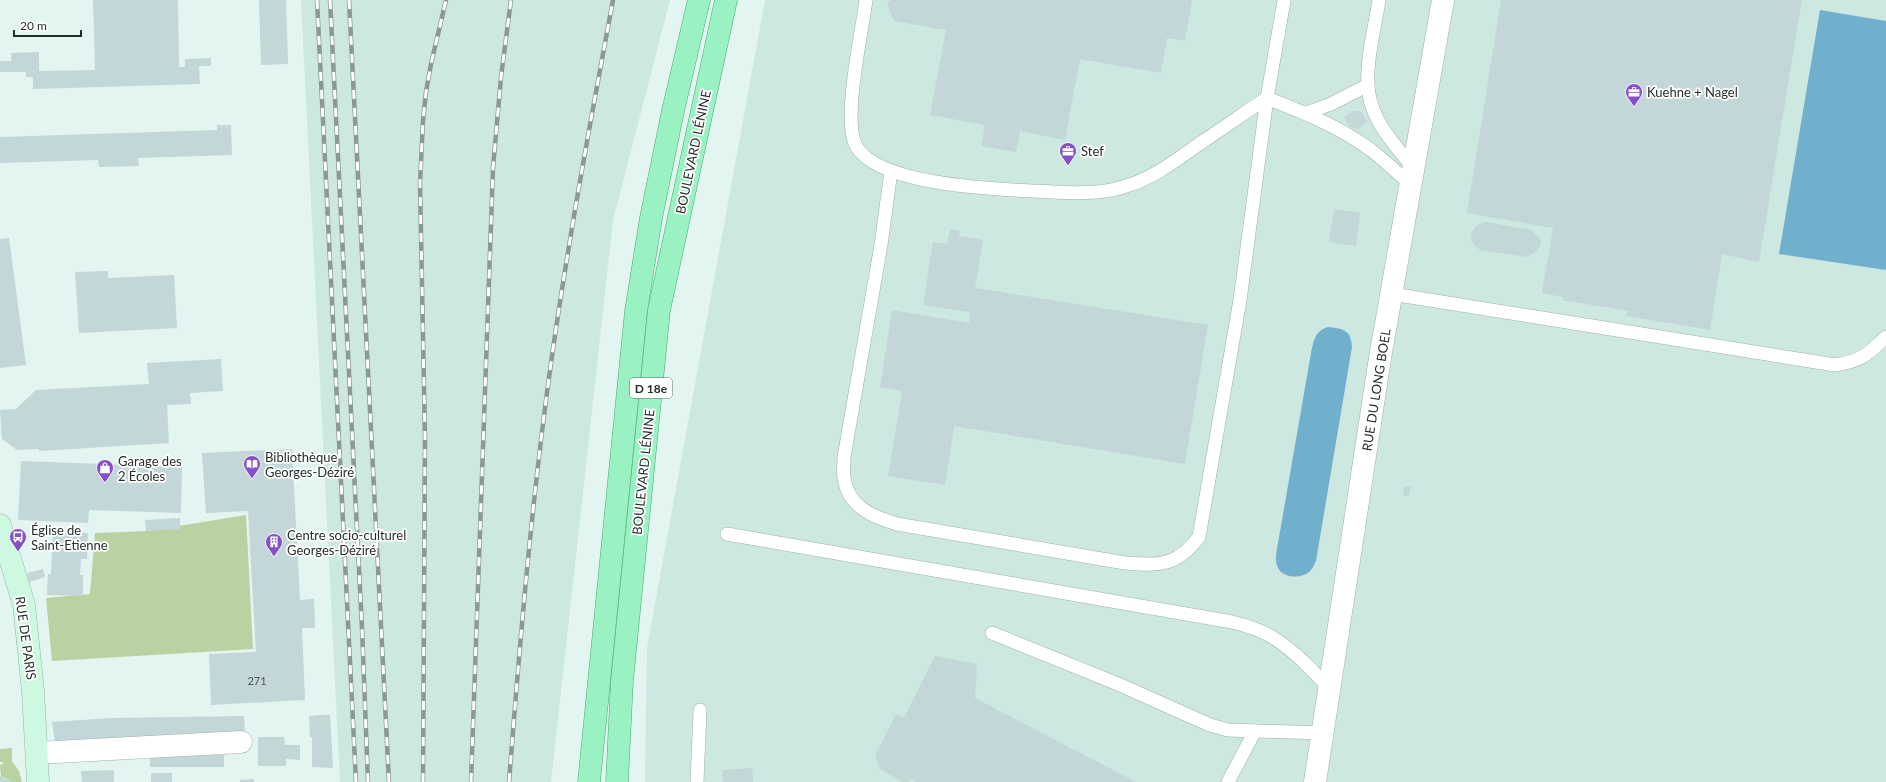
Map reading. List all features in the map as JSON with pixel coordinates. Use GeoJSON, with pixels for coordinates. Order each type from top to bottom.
{"type":"FeatureCollection","features":[{"type":"Feature","properties":{"kind":"main road","name":"D 18e"},"geometry":{"type":"LineString","coordinates":[[589,782],[636,311],[651,218],[671,119],[699,0]]}},
{"type":"Feature","properties":{"kind":"main road","name":"BOULEVARD LÉNINE"},"geometry":{"type":"LineString","coordinates":[[617,782],[622,681],[659,310],[726,0]]}},
{"type":"Feature","properties":{"kind":"street","name":"RUE DU LONG BOEL"},"geometry":{"type":"LineString","coordinates":[[1315,782],[1392,294],[1444,0]]}},
{"type":"Feature","properties":{"kind":"street","name":"RUE DE PARIS"},"geometry":{"type":"LineString","coordinates":[[0,525],[24,605],[32,678],[38,782]]}},
{"type":"Feature","properties":{"kind":"street"},"geometry":{"type":"LineString","coordinates":[[36,753],[241,742]]}},
{"type":"Feature","properties":{"kind":"lane"},"geometry":{"type":"LineString","coordinates":[[866,0],[850,112],[851,132],[856,147],[867,159],[891,171],[950,185],[987,189],[1083,193],[1123,188],[1160,171],[1266,98]]}},
{"type":"Feature","properties":{"kind":"lane"},"geometry":{"type":"LineString","coordinates":[[1379,0],[1369,68],[1369,95],[1378,118],[1412,177]]}},
{"type":"Feature","properties":{"kind":"lane"},"geometry":{"type":"LineString","coordinates":[[891,171],[881,245],[844,457],[844,479],[850,495],[860,508],[876,518],[897,524],[1125,563],[1150,565],[1167,563],[1180,557],[1191,547],[1199,537],[1203,519],[1240,300],[1266,98],[1284,1]]}},
{"type":"Feature","properties":{"kind":"lane"},"geometry":{"type":"LineString","coordinates":[[1306,114],[1331,104],[1368,85]]}},
{"type":"Feature","properties":{"kind":"lane"},"geometry":{"type":"LineString","coordinates":[[1266,98],[1306,114],[1362,144],[1392,167],[1412,177]]}},
{"type":"Feature","properties":{"kind":"lane"},"geometry":{"type":"LineString","coordinates":[[1392,294],[1835,365],[1852,362],[1868,354],[1886,336]]}},
{"type":"Feature","properties":{"kind":"lane"},"geometry":{"type":"LineString","coordinates":[[727,534],[1254,627],[1265,632],[1286,647],[1329,687]]}},
{"type":"Feature","properties":{"kind":"lane"},"geometry":{"type":"LineString","coordinates":[[992,633],[1118,684],[1210,725],[1228,730],[1322,733]]}},
{"type":"Feature","properties":{"kind":"lane"},"geometry":{"type":"LineString","coordinates":[[697,782],[700,710]]}},
{"type":"Feature","properties":{"kind":"lane"},"geometry":{"type":"LineString","coordinates":[[1228,782],[1255,731]]}},
{"type":"Feature","properties":{"kind":"shaded area"},"geometry":{"type":"Polygon","coordinates":[[[301,0],[670,0],[613,220],[551,782],[340,782],[301,0]]]}},
{"type":"Feature","properties":{"kind":"shaded area"},"geometry":{"type":"Polygon","coordinates":[[[765,0],[1886,0],[1886,782],[645,782],[647,648],[765,0]]]}},
{"type":"Feature","properties":{"kind":"green space"},"geometry":{"type":"Polygon","coordinates":[[[246,515],[253,649],[52,661],[46,598],[90,594],[95,533],[148,531],[246,515]]]}},
{"type":"Feature","properties":{"kind":"green space"},"geometry":{"type":"Polygon","coordinates":[[[12,748],[12,761],[19,771],[22,782],[13,782],[1,776],[0,765],[3,764],[3,762],[0,762],[0,749],[12,748]]]}},
{"type":"Feature","properties":{"kind":"water"},"geometry":{"type":"Polygon","coordinates":[[[1820,10],[1886,21],[1886,270],[1779,254],[1820,10]]]}},
{"type":"Feature","properties":{"kind":"water"},"geometry":{"type":"Polygon","coordinates":[[[1328,327],[1346,331],[1350,337],[1352,347],[1316,561],[1311,570],[1306,574],[1301,576],[1288,576],[1280,571],[1277,566],[1277,549],[1312,348],[1314,340],[1320,331],[1328,327]]]}},
{"type":"Feature","properties":{"kind":"building"},"geometry":{"type":"Polygon","coordinates":[[[93,0],[178,0],[179,67],[185,67],[185,59],[211,58],[211,66],[199,66],[200,84],[33,89],[33,77],[26,77],[26,72],[0,72],[0,61],[11,61],[11,53],[39,52],[39,71],[95,70],[93,0]]]}},
{"type":"Feature","properties":{"kind":"building"},"geometry":{"type":"Polygon","coordinates":[[[259,0],[286,0],[288,64],[261,65],[259,0]]]}},
{"type":"Feature","properties":{"kind":"building"},"geometry":{"type":"Polygon","coordinates":[[[890,0],[1192,0],[1185,41],[1167,38],[1161,73],[1080,59],[1065,140],[1020,131],[1016,152],[981,146],[985,125],[930,115],[946,30],[894,21],[887,4],[890,0]]]}},
{"type":"Feature","properties":{"kind":"building","name":"Kuehne + Nagel"},"geometry":{"type":"Polygon","coordinates":[[[1501,0],[1802,0],[1759,262],[1722,254],[1710,330],[1626,316],[1628,311],[1562,300],[1563,297],[1542,293],[1553,228],[1467,213],[1501,0]]]}},
{"type":"Feature","properties":{"kind":"building"},"geometry":{"type":"Polygon","coordinates":[[[1353,111],[1362,112],[1367,122],[1358,129],[1350,127],[1344,117],[1353,111]]]}},
{"type":"Feature","properties":{"kind":"building"},"geometry":{"type":"Polygon","coordinates":[[[217,125],[231,125],[232,155],[138,158],[139,166],[99,167],[98,160],[0,163],[0,137],[217,130],[217,125]]]}},
{"type":"Feature","properties":{"kind":"building"},"geometry":{"type":"Polygon","coordinates":[[[1334,209],[1360,213],[1356,246],[1329,242],[1334,209]]]}},
{"type":"Feature","properties":{"kind":"building"},"geometry":{"type":"Polygon","coordinates":[[[1486,222],[1532,230],[1541,241],[1540,246],[1537,251],[1527,257],[1480,250],[1474,245],[1471,239],[1471,234],[1477,225],[1486,222]]]}},
{"type":"Feature","properties":{"kind":"building"},"geometry":{"type":"Polygon","coordinates":[[[950,229],[960,231],[959,236],[983,240],[975,288],[1208,325],[1185,464],[954,426],[945,485],[888,476],[902,391],[880,387],[892,310],[969,323],[970,312],[923,305],[933,242],[947,244],[950,229]]]}},
{"type":"Feature","properties":{"kind":"building"},"geometry":{"type":"Polygon","coordinates":[[[9,238],[26,365],[0,368],[0,239],[9,238]]]}},
{"type":"Feature","properties":{"kind":"building"},"geometry":{"type":"Polygon","coordinates":[[[108,271],[108,278],[174,275],[177,328],[79,333],[75,272],[108,271]]]}},
{"type":"Feature","properties":{"kind":"building"},"geometry":{"type":"Polygon","coordinates":[[[221,359],[223,391],[190,393],[191,404],[167,405],[169,443],[39,451],[39,449],[17,450],[2,439],[0,410],[16,409],[36,390],[149,384],[147,363],[221,359]]]}},
{"type":"Feature","properties":{"kind":"building","name":"Centre socio-culturel Georges-Déziré"},"geometry":{"type":"Polygon","coordinates":[[[292,449],[300,600],[314,599],[315,628],[302,628],[305,700],[211,705],[209,654],[256,652],[248,511],[206,513],[202,453],[292,449]]]}},
{"type":"Feature","properties":{"kind":"building"},"geometry":{"type":"Polygon","coordinates":[[[21,461],[182,467],[181,513],[89,510],[88,523],[18,520],[21,461]]]}},
{"type":"Feature","properties":{"kind":"building"},"geometry":{"type":"Polygon","coordinates":[[[1404,486],[1411,487],[1409,496],[1403,496],[1404,486]]]}},
{"type":"Feature","properties":{"kind":"building"},"geometry":{"type":"Polygon","coordinates":[[[180,518],[180,529],[146,531],[145,520],[180,518]]]}},
{"type":"Feature","properties":{"kind":"building"},"geometry":{"type":"Polygon","coordinates":[[[53,532],[88,533],[87,559],[81,559],[80,575],[83,575],[83,596],[47,595],[48,574],[51,574],[53,532]]]}},
{"type":"Feature","properties":{"kind":"building"},"geometry":{"type":"Polygon","coordinates":[[[43,569],[45,577],[29,582],[27,573],[43,569]]]}},
{"type":"Feature","properties":{"kind":"building"},"geometry":{"type":"Polygon","coordinates":[[[935,656],[977,664],[975,698],[1136,782],[916,782],[910,779],[909,782],[903,782],[880,769],[875,755],[896,714],[904,718],[935,656]]]}},
{"type":"Feature","properties":{"kind":"building"},"geometry":{"type":"Polygon","coordinates":[[[330,715],[333,768],[312,767],[312,737],[310,737],[309,716],[330,715]]]}},
{"type":"Feature","properties":{"kind":"building"},"geometry":{"type":"Polygon","coordinates":[[[244,716],[245,732],[179,734],[179,740],[56,748],[52,722],[112,718],[244,716]]]}},
{"type":"Feature","properties":{"kind":"building"},"geometry":{"type":"Polygon","coordinates":[[[258,737],[284,737],[285,745],[300,745],[300,760],[286,759],[286,766],[258,766],[258,737]]]}},
{"type":"Feature","properties":{"kind":"building"},"geometry":{"type":"Polygon","coordinates":[[[150,752],[179,755],[224,755],[224,767],[150,767],[150,752]]]}},
{"type":"Feature","properties":{"kind":"building"},"geometry":{"type":"Polygon","coordinates":[[[752,768],[753,782],[723,782],[722,770],[752,768]]]}},
{"type":"Feature","properties":{"kind":"building"},"geometry":{"type":"Polygon","coordinates":[[[114,770],[114,782],[82,782],[81,771],[114,770]]]}},
{"type":"Feature","properties":{"kind":"building"},"geometry":{"type":"Polygon","coordinates":[[[151,773],[172,773],[172,782],[151,782],[151,773]]]}},
{"type":"Feature","properties":{"kind":"building"},"geometry":{"type":"Polygon","coordinates":[[[0,776],[3,778],[14,782],[0,782],[0,776]]]}},
{"type":"Feature","properties":{"kind":"building"},"geometry":{"type":"Polygon","coordinates":[[[254,779],[254,782],[240,782],[240,780],[254,779]]]}},
{"type":"Feature","properties":{"kind":"railway"},"geometry":{"type":"LineString","coordinates":[[317,0],[356,782]]}},
{"type":"Feature","properties":{"kind":"railway"},"geometry":{"type":"LineString","coordinates":[[330,0],[362,628],[368,782]]}},
{"type":"Feature","properties":{"kind":"railway"},"geometry":{"type":"LineString","coordinates":[[349,0],[389,782]]}},
{"type":"Feature","properties":{"kind":"railway"},"geometry":{"type":"LineString","coordinates":[[423,782],[425,437],[420,183],[426,92],[446,0]]}},
{"type":"Feature","properties":{"kind":"railway"},"geometry":{"type":"LineString","coordinates":[[471,782],[493,168],[501,77],[511,0]]}},
{"type":"Feature","properties":{"kind":"railway"},"geometry":{"type":"LineString","coordinates":[[509,782],[527,569],[538,462],[552,356],[573,222],[613,0]]}},
{"type":"Feature","properties":{"kind":"place","name":"Kuehne + Nagel"},"geometry":{"type":"Point","coordinates":[1634,107]}},
{"type":"Feature","properties":{"kind":"place","name":"Stef"},"geometry":{"type":"Point","coordinates":[1068,166]}},
{"type":"Feature","properties":{"kind":"place","name":"Bibliothèque Georges-Déziré"},"geometry":{"type":"Point","coordinates":[252,479]}},
{"type":"Feature","properties":{"kind":"place","name":"Garage des 2 Écoles"},"geometry":{"type":"Point","coordinates":[105,483]}},
{"type":"Feature","properties":{"kind":"place","name":"Église de Saint-Etienne"},"geometry":{"type":"Point","coordinates":[18,552]}},
{"type":"Feature","properties":{"kind":"place","name":"Centre socio-culturel Georges-Déziré"},"geometry":{"type":"Point","coordinates":[274,557]}}]}
